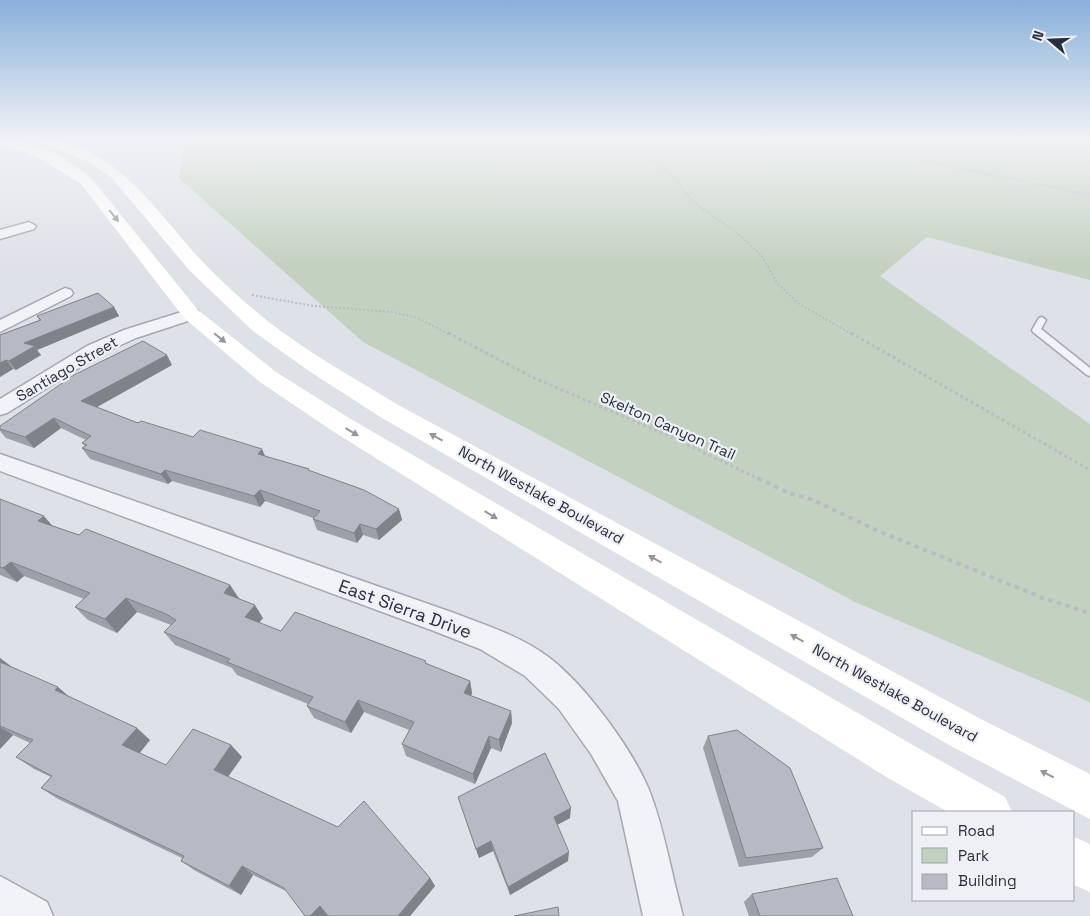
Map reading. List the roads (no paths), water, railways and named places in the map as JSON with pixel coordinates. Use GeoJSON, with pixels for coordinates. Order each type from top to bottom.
{"type":"FeatureCollection","features":[{"type":"Feature","properties":{"kind":"main road"},"geometry":{"type":"LineString","coordinates":[[86,181],[191,314],[268,377],[340,424],[903,764],[988,811]]}},
{"type":"Feature","properties":{"kind":"main road","name":"North Westlake Boulevard"},"geometry":{"type":"LineString","coordinates":[[122,181],[197,268],[261,326],[317,366],[391,412],[963,731],[1090,797]]}},
{"type":"Feature","properties":{"kind":"main road"},"geometry":{"type":"LineString","coordinates":[[1075,861],[1090,869]]}},
{"type":"Feature","properties":{"kind":"street"},"geometry":{"type":"LineString","coordinates":[[0,235],[30,226]]}},
{"type":"Feature","properties":{"kind":"street"},"geometry":{"type":"LineString","coordinates":[[0,327],[65,293]]}},
{"type":"Feature","properties":{"kind":"street","name":"Santiago Street"},"geometry":{"type":"LineString","coordinates":[[0,408],[94,350],[130,334],[191,314]]}},
{"type":"Feature","properties":{"kind":"street","name":"East Sierra Drive"},"geometry":{"type":"LineString","coordinates":[[0,462],[444,622],[490,640],[536,666],[570,698],[602,742],[634,796],[663,916]]}},
{"type":"Feature","properties":{"kind":"street"},"geometry":{"type":"LineString","coordinates":[[0,896],[33,916]]}},
{"type":"Feature","properties":{"kind":"lane"},"geometry":{"type":"LineString","coordinates":[[1042,320],[1036,330],[1090,373]]}}]}
